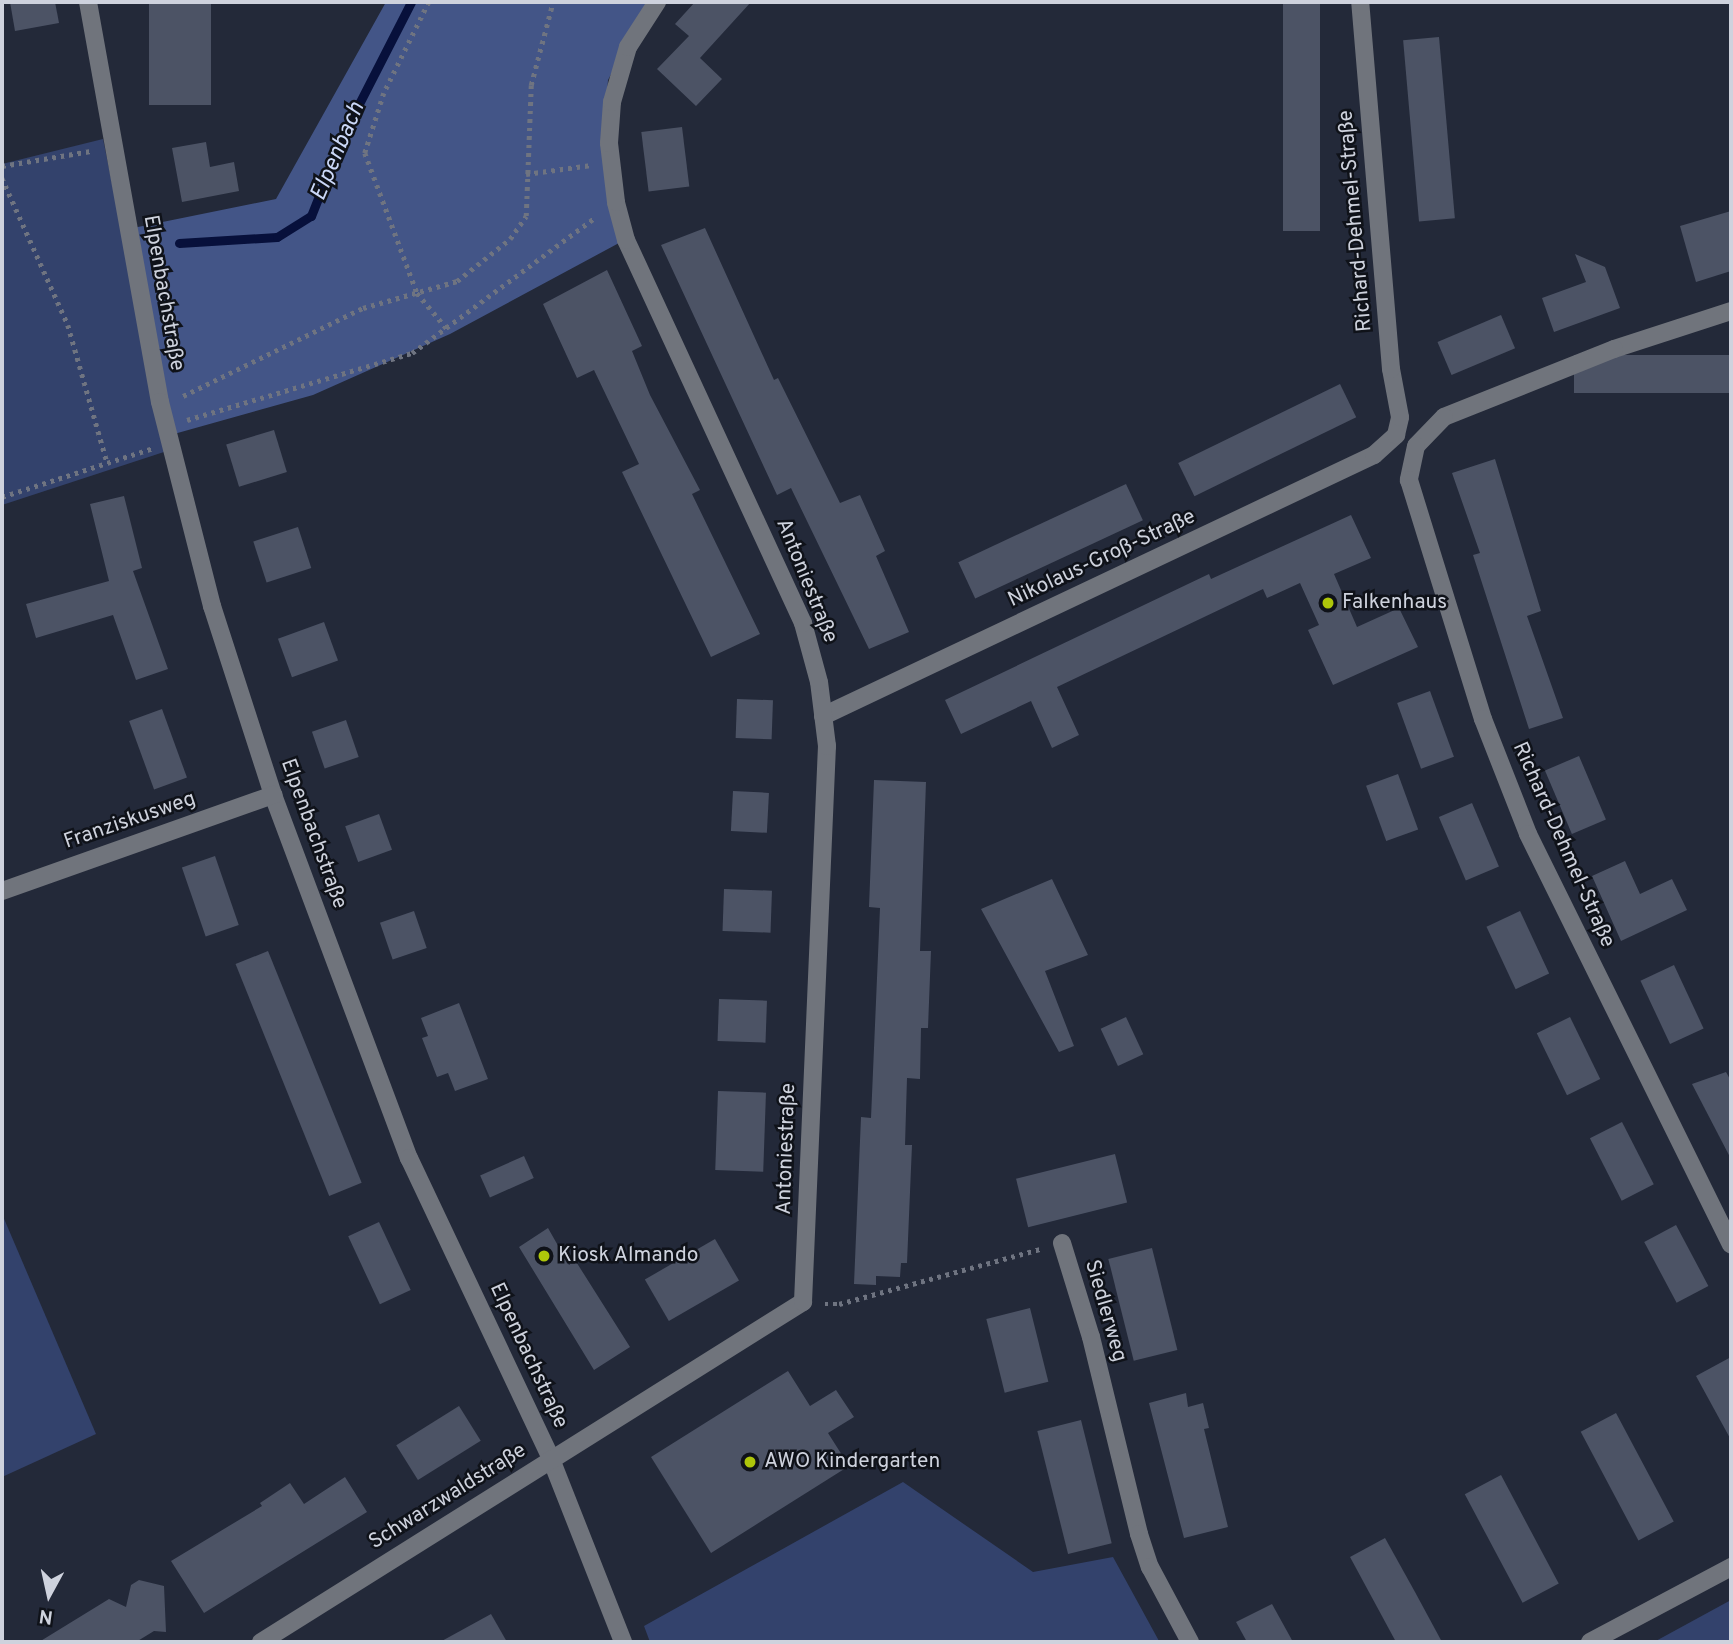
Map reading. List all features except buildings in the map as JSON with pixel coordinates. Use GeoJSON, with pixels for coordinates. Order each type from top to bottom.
{"type":"FeatureCollection","features":[{"type":"Feature","properties":{"kind":"street","name":"Elpenbachstraße"},"geometry":{"type":"LineString","coordinates":[[88,2],[160,402],[212,606],[273,794],[409,1158],[551,1459],[623,1642]]}},
{"type":"Feature","properties":{"kind":"street","name":"Antoniestraße"},"geometry":{"type":"LineString","coordinates":[[657,2],[620,69],[609,122],[610,162],[616,202],[626,240],[786,580],[812,653],[827,746],[803,1302]]}},
{"type":"Feature","properties":{"kind":"street","name":"Richard-Dehmel-Straße"},"geometry":{"type":"LineString","coordinates":[[1360,2],[1391,369],[1400,417],[1396,435]]}},
{"type":"Feature","properties":{"kind":"street","name":"Richard-Dehmel-Straße"},"geometry":{"type":"LineString","coordinates":[[1731,311],[1614,349],[1444,417],[1416,446],[1409,480],[1463,661],[1505,777],[1628,1041],[1731,1244]]}},
{"type":"Feature","properties":{"kind":"street","name":"Nikolaus-Groß-Straße"},"geometry":{"type":"LineString","coordinates":[[823,716],[1374,455],[1396,435]]}},
{"type":"Feature","properties":{"kind":"street","name":"Franziskusweg"},"geometry":{"type":"LineString","coordinates":[[2,891],[273,794]]}},
{"type":"Feature","properties":{"kind":"street","name":"Siedlerweg"},"geometry":{"type":"LineString","coordinates":[[1062,1243],[1091,1337],[1139,1534],[1150,1567],[1190,1642]]}},
{"type":"Feature","properties":{"kind":"street","name":"Schwarzwaldstraße"},"geometry":{"type":"LineString","coordinates":[[261,1642],[803,1302]]}},
{"type":"Feature","properties":{"kind":"street"},"geometry":{"type":"LineString","coordinates":[[1590,1642],[1731,1567]]}},
{"type":"Feature","properties":{"kind":"path"},"geometry":{"type":"LineString","coordinates":[[429,2],[384,93],[365,153],[417,293],[447,330]]}},
{"type":"Feature","properties":{"kind":"path"},"geometry":{"type":"LineString","coordinates":[[160,402],[193,394],[350,314],[457,281],[510,239],[526,216],[531,85],[553,2]]}},
{"type":"Feature","properties":{"kind":"path"},"geometry":{"type":"LineString","coordinates":[[2,166],[113,148]]}},
{"type":"Feature","properties":{"kind":"path"},"geometry":{"type":"LineString","coordinates":[[526,174],[610,162]]}},
{"type":"Feature","properties":{"kind":"path"},"geometry":{"type":"LineString","coordinates":[[2,177],[68,326],[107,462]]}},
{"type":"Feature","properties":{"kind":"path"},"geometry":{"type":"LineString","coordinates":[[2,497],[107,462],[168,435],[412,354],[616,202]]}},
{"type":"Feature","properties":{"kind":"path","name":"Siedlerweg"},"geometry":{"type":"LineString","coordinates":[[803,1302],[839,1304],[1062,1243]]}},
{"type":"Feature","properties":{"kind":"shaded area"},"geometry":{"type":"Polygon","coordinates":[[[386,2],[649,2],[608,80],[602,157],[619,243],[450,334],[313,395],[174,434],[133,228],[276,199],[386,2]]]}},
{"type":"Feature","properties":{"kind":"shaded area"},"geometry":{"type":"Polygon","coordinates":[[[103,139],[167,451],[2,505],[2,164],[103,139]]]}},
{"type":"Feature","properties":{"kind":"shaded area"},"geometry":{"type":"Polygon","coordinates":[[[2,1214],[96,1434],[2,1477],[2,1214]]]}},
{"type":"Feature","properties":{"kind":"shaded area"},"geometry":{"type":"Polygon","coordinates":[[[903,1482],[1033,1572],[1113,1557],[1159,1641],[650,1642],[644,1626],[903,1482]]]}},
{"type":"Feature","properties":{"kind":"shaded area"},"geometry":{"type":"Polygon","coordinates":[[[1731,1600],[1731,1642],[1654,1642],[1731,1600]]]}},
{"type":"Feature","properties":{"kind":"waterway","name":"Elpenbach"},"geometry":{"type":"LineString","coordinates":[[179,243],[277,237],[311,216],[343,135],[411,2]]}},
{"type":"Feature","properties":{"kind":"place","name":"Falkenhaus"},"geometry":{"type":"Point","coordinates":[1328,603]}},
{"type":"Feature","properties":{"kind":"place","name":"Kiosk Almando"},"geometry":{"type":"Point","coordinates":[544,1256]}},
{"type":"Feature","properties":{"kind":"place","name":"AWO Kindergarten"},"geometry":{"type":"Point","coordinates":[750,1462]}}]}
